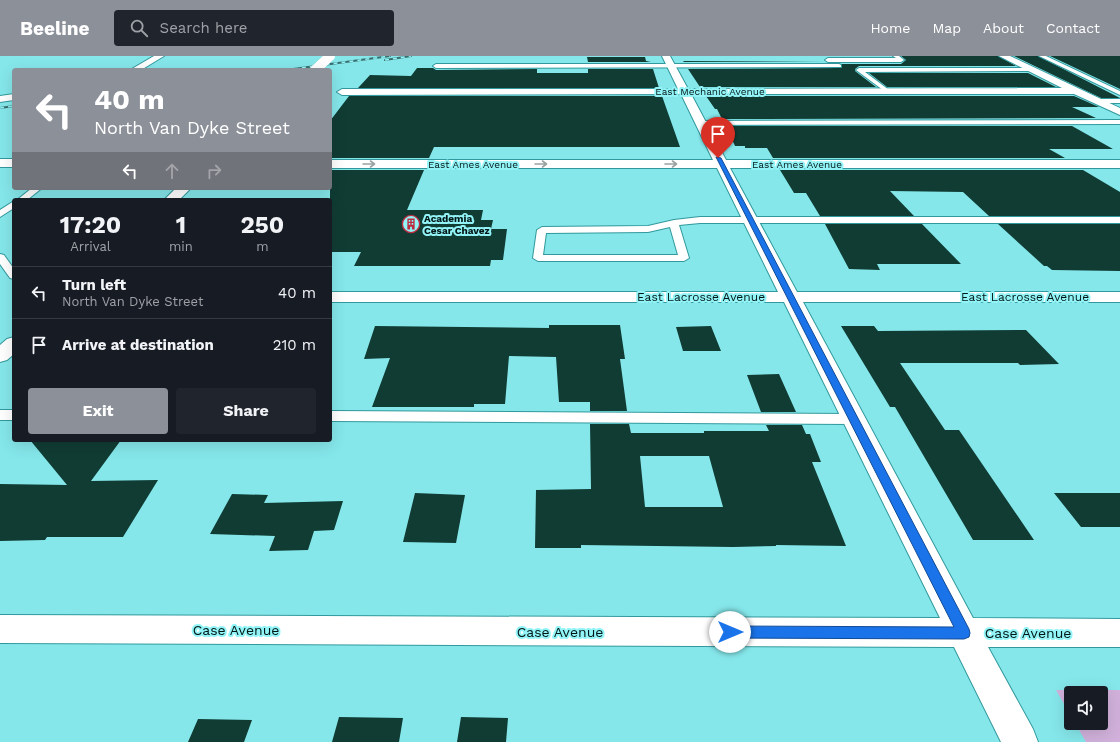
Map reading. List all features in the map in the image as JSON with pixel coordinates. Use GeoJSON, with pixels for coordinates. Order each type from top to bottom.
{"type":"FeatureCollection","features":[{"type":"Feature","properties":{"kind":"street"},"geometry":{"type":"LineString","coordinates":[[138,68],[160,56]]}},
{"type":"Feature","properties":{"kind":"street"},"geometry":{"type":"LineString","coordinates":[[317,68],[330,56]]}},
{"type":"Feature","properties":{"kind":"street"},"geometry":{"type":"LineString","coordinates":[[1002,56],[1120,112]]}},
{"type":"Feature","properties":{"kind":"street"},"geometry":{"type":"LineString","coordinates":[[668,60],[1020,742]]}},
{"type":"Feature","properties":{"kind":"street","name":"East Mechanic Avenue"},"geometry":{"type":"LineString","coordinates":[[342,92],[1077,91]]}},
{"type":"Feature","properties":{"kind":"street"},"geometry":{"type":"LineString","coordinates":[[0,99],[12,97]]}},
{"type":"Feature","properties":{"kind":"street"},"geometry":{"type":"LineString","coordinates":[[0,164],[12,163]]}},
{"type":"Feature","properties":{"kind":"street","name":"East Ames Avenue"},"geometry":{"type":"LineString","coordinates":[[332,164],[1120,164]]}},
{"type":"Feature","properties":{"kind":"street"},"geometry":{"type":"LineString","coordinates":[[173,198],[182,190]]}},
{"type":"Feature","properties":{"kind":"street","name":"East Lacrosse Avenue"},"geometry":{"type":"LineString","coordinates":[[332,297],[1120,297]]}},
{"type":"Feature","properties":{"kind":"street"},"geometry":{"type":"LineString","coordinates":[[0,356],[12,345]]}},
{"type":"Feature","properties":{"kind":"street","name":"Case Avenue"},"geometry":{"type":"LineString","coordinates":[[0,629],[1120,633]]}},
{"type":"Feature","properties":{"kind":"lane"},"geometry":{"type":"LineString","coordinates":[[436,66],[668,60],[901,60],[896,56]]}},
{"type":"Feature","properties":{"kind":"lane"},"geometry":{"type":"LineString","coordinates":[[1042,56],[1120,93]]}},
{"type":"Feature","properties":{"kind":"lane"},"geometry":{"type":"LineString","coordinates":[[668,60],[839,66]]}},
{"type":"Feature","properties":{"kind":"lane"},"geometry":{"type":"LineString","coordinates":[[887,91],[859,70],[1033,70]]}},
{"type":"Feature","properties":{"kind":"lane"},"geometry":{"type":"LineString","coordinates":[[1098,101],[1120,101]]}},
{"type":"Feature","properties":{"kind":"lane"},"geometry":{"type":"LineString","coordinates":[[700,123],[1120,122]]}},
{"type":"Feature","properties":{"kind":"lane"},"geometry":{"type":"LineString","coordinates":[[23,198],[35,190]]}},
{"type":"Feature","properties":{"kind":"lane"},"geometry":{"type":"LineString","coordinates":[[0,214],[12,205]]}},
{"type":"Feature","properties":{"kind":"lane"},"geometry":{"type":"LineString","coordinates":[[674,223],[684,258],[538,258],[542,230],[648,229],[674,223],[700,220],[1120,220]]}},
{"type":"Feature","properties":{"kind":"lane"},"geometry":{"type":"LineString","coordinates":[[0,257],[12,273]]}},
{"type":"Feature","properties":{"kind":"lane"},"geometry":{"type":"LineString","coordinates":[[0,415],[12,415]]}},
{"type":"Feature","properties":{"kind":"lane"},"geometry":{"type":"LineString","coordinates":[[332,416],[853,419]]}},
{"type":"Feature","properties":{"kind":"shaded area"},"geometry":{"type":"Polygon","coordinates":[[[1056,690],[1064,690],[1064,704],[1056,690]]]}},
{"type":"Feature","properties":{"kind":"shaded area"},"geometry":{"type":"Polygon","coordinates":[[[1108,690],[1120,690],[1120,742],[1086,742],[1079,730],[1108,730],[1108,690]]]}},
{"type":"Feature","properties":{"kind":"building"},"geometry":{"type":"Polygon","coordinates":[[[901,56],[998,56],[1016,66],[859,66],[855,69],[855,71],[876,87],[700,87],[688,69],[841,68],[841,64],[901,64],[906,60],[901,56]]]}},
{"type":"Feature","properties":{"kind":"building"},"geometry":{"type":"Polygon","coordinates":[[[1014,56],[1038,56],[1120,98],[1101,98],[1014,56]]]}},
{"type":"Feature","properties":{"kind":"building"},"geometry":{"type":"Polygon","coordinates":[[[1050,56],[1120,56],[1120,89],[1050,56]]]}},
{"type":"Feature","properties":{"kind":"building"},"geometry":{"type":"Polygon","coordinates":[[[587,57],[645,57],[646,61],[651,62],[588,62],[587,57]]]}},
{"type":"Feature","properties":{"kind":"building"},"geometry":{"type":"Polygon","coordinates":[[[683,61],[825,62],[684,62],[683,61]]]}},
{"type":"Feature","properties":{"kind":"building"},"geometry":{"type":"Polygon","coordinates":[[[417,68],[433,68],[436,70],[537,69],[537,73],[588,73],[588,69],[653,69],[659,88],[358,88],[370,75],[411,76],[417,68]]]}},
{"type":"Feature","properties":{"kind":"building"},"geometry":{"type":"Polygon","coordinates":[[[869,73],[1028,73],[1056,87],[887,87],[869,73]]]}},
{"type":"Feature","properties":{"kind":"building"},"geometry":{"type":"Polygon","coordinates":[[[349,96],[662,96],[680,147],[434,147],[429,158],[332,158],[332,118],[349,96]]]}},
{"type":"Feature","properties":{"kind":"building"},"geometry":{"type":"Polygon","coordinates":[[[706,96],[1074,96],[1099,107],[1072,107],[1096,118],[722,119],[717,109],[715,109],[706,96]]]}},
{"type":"Feature","properties":{"kind":"building"},"geometry":{"type":"Polygon","coordinates":[[[726,126],[1072,126],[1113,149],[1049,149],[1065,158],[773,158],[767,148],[745,148],[745,146],[735,146],[726,126]]]}},
{"type":"Feature","properties":{"kind":"building","name":"Academia Cesar Chavez"},"geometry":{"type":"Polygon","coordinates":[[[332,170],[424,170],[407,210],[483,210],[481,220],[493,220],[491,229],[507,229],[503,260],[491,260],[490,266],[354,266],[361,252],[332,252],[332,198],[330,198],[330,190],[332,190],[332,170]]]}},
{"type":"Feature","properties":{"kind":"building"},"geometry":{"type":"Polygon","coordinates":[[[780,170],[1083,170],[1120,192],[1120,216],[989,216],[963,192],[890,191],[914,216],[820,216],[806,193],[794,193],[780,170]]]}},
{"type":"Feature","properties":{"kind":"building"},"geometry":{"type":"Polygon","coordinates":[[[825,224],[922,224],[961,264],[877,264],[880,270],[849,269],[825,224]]]}},
{"type":"Feature","properties":{"kind":"building"},"geometry":{"type":"Polygon","coordinates":[[[998,224],[1120,224],[1120,271],[1052,270],[1047,266],[1044,266],[998,224]]]}},
{"type":"Feature","properties":{"kind":"building"},"geometry":{"type":"Polygon","coordinates":[[[549,325],[620,325],[625,359],[620,359],[627,411],[590,411],[590,402],[559,402],[556,357],[509,356],[505,404],[474,404],[474,407],[372,407],[390,358],[364,359],[375,326],[549,328],[549,325]]]}},
{"type":"Feature","properties":{"kind":"building"},"geometry":{"type":"Polygon","coordinates":[[[711,326],[721,351],[683,351],[676,327],[711,326]]]}},
{"type":"Feature","properties":{"kind":"building"},"geometry":{"type":"Polygon","coordinates":[[[841,326],[874,326],[878,331],[1026,330],[1059,364],[1020,365],[1018,363],[900,363],[945,430],[959,430],[1034,540],[973,540],[895,407],[890,407],[841,326]]]}},
{"type":"Feature","properties":{"kind":"building"},"geometry":{"type":"Polygon","coordinates":[[[779,374],[796,412],[761,412],[747,375],[779,374]]]}},
{"type":"Feature","properties":{"kind":"building"},"geometry":{"type":"Polygon","coordinates":[[[590,424],[629,424],[631,433],[769,431],[766,425],[802,425],[806,434],[810,434],[821,462],[812,462],[846,546],[776,545],[733,547],[581,545],[581,548],[535,548],[536,490],[591,489],[590,424]],[[640,456],[645,507],[723,507],[709,456],[640,456]]]}},
{"type":"Feature","properties":{"kind":"building"},"geometry":{"type":"Polygon","coordinates":[[[32,442],[120,442],[91,481],[158,480],[123,537],[47,537],[45,540],[0,541],[0,484],[67,485],[32,442]]]}},
{"type":"Feature","properties":{"kind":"building"},"geometry":{"type":"Polygon","coordinates":[[[415,493],[465,495],[456,543],[403,542],[415,493]]]}},
{"type":"Feature","properties":{"kind":"building"},"geometry":{"type":"Polygon","coordinates":[[[1054,493],[1120,493],[1120,527],[1081,527],[1054,493]]]}},
{"type":"Feature","properties":{"kind":"building"},"geometry":{"type":"Polygon","coordinates":[[[232,494],[268,495],[264,503],[343,501],[334,530],[314,531],[308,550],[269,551],[275,536],[210,534],[232,494]]]}},
{"type":"Feature","properties":{"kind":"building"},"geometry":{"type":"Polygon","coordinates":[[[339,717],[403,718],[399,742],[332,742],[339,717]]]}},
{"type":"Feature","properties":{"kind":"building"},"geometry":{"type":"Polygon","coordinates":[[[461,717],[508,718],[506,742],[457,742],[461,717]]]}},
{"type":"Feature","properties":{"kind":"building"},"geometry":{"type":"Polygon","coordinates":[[[198,719],[252,720],[244,742],[188,742],[198,719]]]}},
{"type":"Feature","properties":{"kind":"railway"},"geometry":{"type":"LineString","coordinates":[[301,68],[390,56]]}},
{"type":"Feature","properties":{"kind":"railway"},"geometry":{"type":"LineString","coordinates":[[385,60],[411,56]]}},
{"type":"Feature","properties":{"kind":"railway"},"geometry":{"type":"LineString","coordinates":[[0,108],[12,106]]}},
{"type":"Feature","properties":{"kind":"place","name":"Academia Cesar Chavez"},"geometry":{"type":"Point","coordinates":[411,224]}},
{"type":"Feature","properties":{"kind":"route"},"geometry":{"type":"LineString","coordinates":[[718,158],[964,633],[730,632]]}}]}
